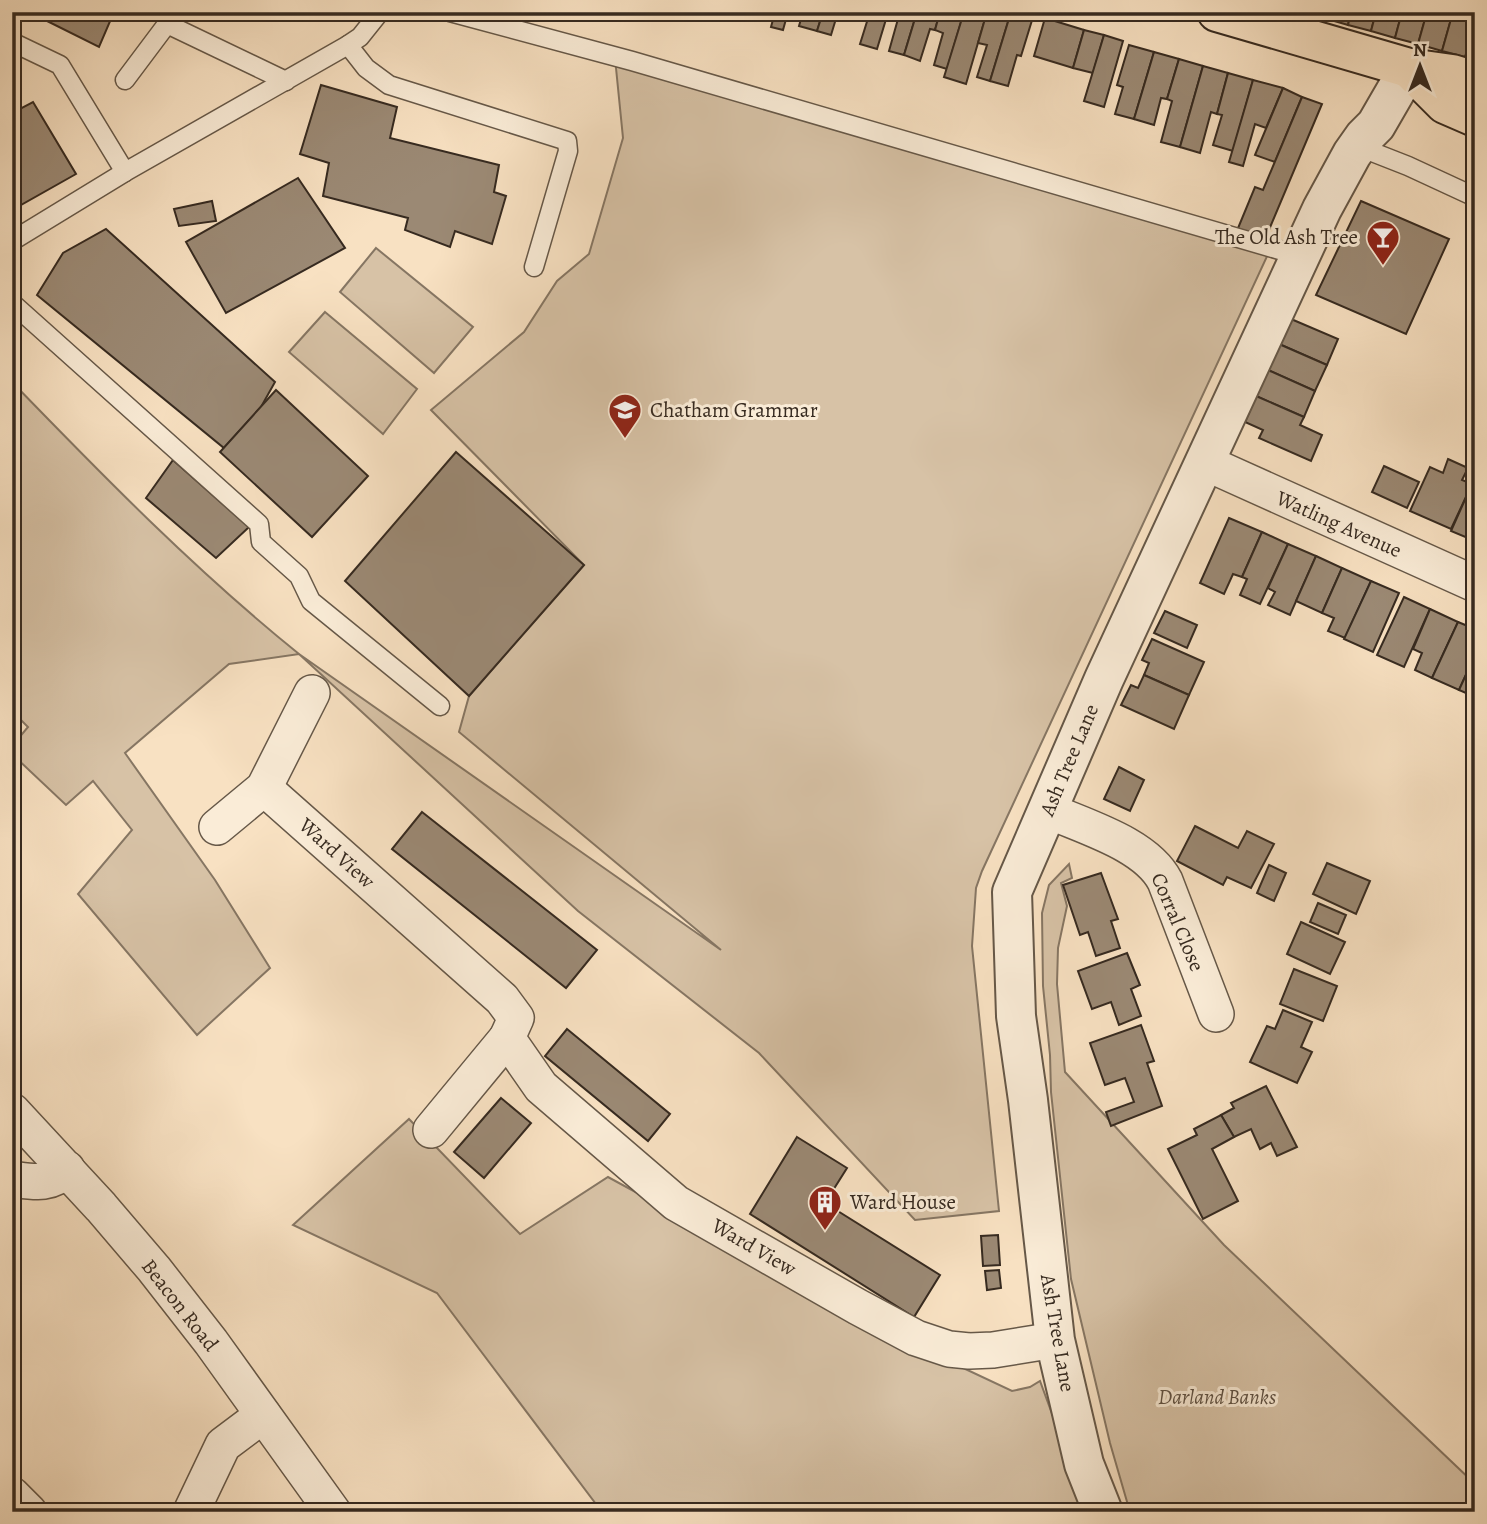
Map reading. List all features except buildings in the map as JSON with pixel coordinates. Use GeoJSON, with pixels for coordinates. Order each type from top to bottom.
{"type":"FeatureCollection","features":[{"type":"Feature","properties":{"kind":"main road"},"geometry":{"type":"LineString","coordinates":[[1217,12],[1409,68],[1452,74],[1475,81]]}},
{"type":"Feature","properties":{"kind":"main road"},"geometry":{"type":"LineString","coordinates":[[1409,68],[1445,104],[1475,117]]}},
{"type":"Feature","properties":{"kind":"street","name":"Ash Tree Lane"},"geometry":{"type":"LineString","coordinates":[[1103,1512],[1084,1464],[1055,1340],[1016,1016],[1012,892],[1104,679],[1322,209],[1363,136],[1376,125],[1409,68]]}},
{"type":"Feature","properties":{"kind":"street","name":"Watling Avenue"},"geometry":{"type":"LineString","coordinates":[[1204,462],[1475,584]]}},
{"type":"Feature","properties":{"kind":"street"},"geometry":{"type":"LineString","coordinates":[[217,827],[264,788],[312,693]]}},
{"type":"Feature","properties":{"kind":"street","name":"Ward View"},"geometry":{"type":"LineString","coordinates":[[264,788],[502,999],[516,1018],[507,1038],[541,1087],[676,1203],[916,1338],[949,1349],[969,1351],[1055,1340]]}},
{"type":"Feature","properties":{"kind":"street","name":"Corral Close"},"geometry":{"type":"LineString","coordinates":[[1047,810],[1135,849],[1155,865],[1165,881],[1216,1014]]}},
{"type":"Feature","properties":{"kind":"street"},"geometry":{"type":"LineString","coordinates":[[431,1130],[507,1038]]}},
{"type":"Feature","properties":{"kind":"street","name":"Beacon Road"},"geometry":{"type":"LineString","coordinates":[[12,1111],[67,1169],[162,1280],[333,1512]]}},
{"type":"Feature","properties":{"kind":"street"},"geometry":{"type":"LineString","coordinates":[[12,1179],[47,1182],[67,1169]]}},
{"type":"Feature","properties":{"kind":"street"},"geometry":{"type":"LineString","coordinates":[[191,1512],[223,1445],[263,1415]]}},
{"type":"Feature","properties":{"kind":"street"},"geometry":{"type":"LineString","coordinates":[[12,1495],[29,1512]]}},
{"type":"Feature","properties":{"kind":"lane"},"geometry":{"type":"LineString","coordinates":[[12,241],[125,172],[348,46],[360,37],[380,12]]}},
{"type":"Feature","properties":{"kind":"lane"},"geometry":{"type":"LineString","coordinates":[[450,12],[632,61],[1300,256]]}},
{"type":"Feature","properties":{"kind":"lane"},"geometry":{"type":"LineString","coordinates":[[125,79],[169,18],[286,81]]}},
{"type":"Feature","properties":{"kind":"lane"},"geometry":{"type":"LineString","coordinates":[[12,42],[60,65],[125,172]]}},
{"type":"Feature","properties":{"kind":"lane"},"geometry":{"type":"LineString","coordinates":[[348,46],[366,68],[389,85],[567,141],[568,151],[534,268]]}},
{"type":"Feature","properties":{"kind":"lane"},"geometry":{"type":"LineString","coordinates":[[1357,146],[1475,197]]}},
{"type":"Feature","properties":{"kind":"lane"},"geometry":{"type":"LineString","coordinates":[[12,303],[259,524],[261,542],[299,576],[311,601],[440,706]]}},
{"type":"Feature","properties":{"kind":"green space"},"geometry":{"type":"Polygon","coordinates":[[[615,58],[1269,252],[976,888],[972,946],[999,1211],[915,1220],[759,1053],[578,911],[299,654],[721,950],[459,732],[469,696],[584,565],[431,410],[524,332],[557,281],[589,254],[623,138],[615,58]]]}},
{"type":"Feature","properties":{"kind":"green space"},"geometry":{"type":"Polygon","coordinates":[[[376,248],[473,327],[434,373],[340,292],[376,248]]]}},
{"type":"Feature","properties":{"kind":"green space"},"geometry":{"type":"Polygon","coordinates":[[[325,312],[417,389],[383,434],[289,352],[325,312]]]}},
{"type":"Feature","properties":{"kind":"green space"},"geometry":{"type":"Polygon","coordinates":[[[12,382],[187,557],[299,654],[229,664],[125,753],[215,880],[270,968],[197,1035],[78,894],[132,830],[93,781],[66,805],[12,754],[12,746],[28,727],[12,711],[12,382]]]}},
{"type":"Feature","properties":{"kind":"green space","name":"Darland Banks"},"geometry":{"type":"Polygon","coordinates":[[[1069,864],[1072,878],[1061,883],[1067,906],[1058,948],[1057,984],[1065,1072],[1224,1245],[1475,1484],[1475,1512],[1130,1512],[1110,1443],[1071,1279],[1051,1092],[1043,986],[1042,913],[1049,885],[1069,864]]]}},
{"type":"Feature","properties":{"kind":"green space"},"geometry":{"type":"Polygon","coordinates":[[[409,1119],[520,1234],[608,1177],[927,1351],[1012,1391],[1030,1387],[1040,1381],[1088,1512],[602,1512],[437,1293],[293,1225],[409,1119]]]}},
{"type":"Feature","properties":{"kind":"place","name":"The Old Ash Tree"},"geometry":{"type":"Point","coordinates":[1383,267]}},
{"type":"Feature","properties":{"kind":"place","name":"Chatham Grammar"},"geometry":{"type":"Point","coordinates":[625,440]}},
{"type":"Feature","properties":{"kind":"place","name":"Ward House"},"geometry":{"type":"Point","coordinates":[825,1232]}}]}
